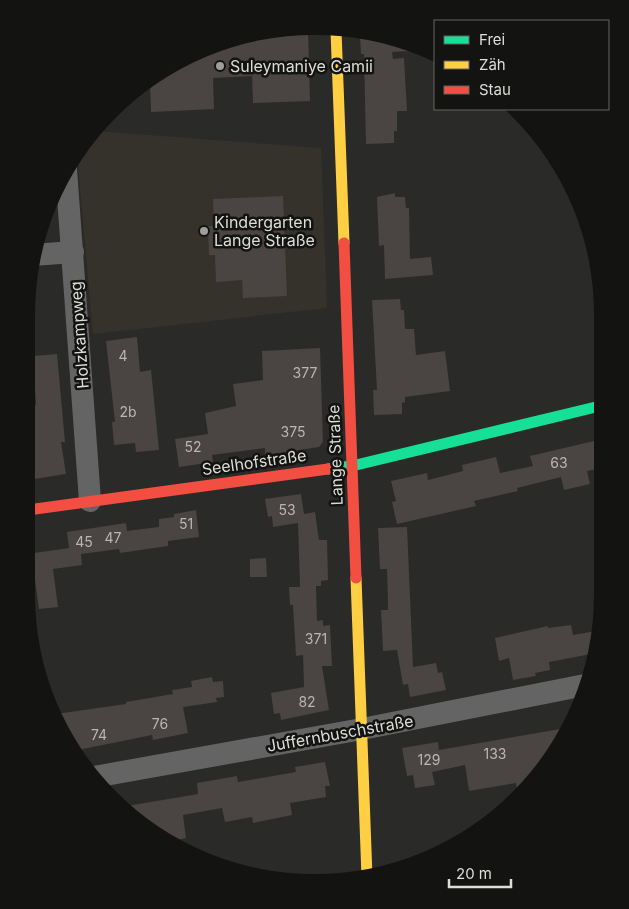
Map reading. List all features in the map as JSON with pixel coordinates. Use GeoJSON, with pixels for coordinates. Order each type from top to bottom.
{"type":"FeatureCollection","features":[{"type":"Feature","properties":{"kind":"street","name":"Lange Straße"},"geometry":{"type":"LineString","coordinates":[[336,36],[367,869]]}},
{"type":"Feature","properties":{"kind":"street","name":"Holzkampweg"},"geometry":{"type":"LineString","coordinates":[[67,184],[90,501]]}},
{"type":"Feature","properties":{"kind":"street"},"geometry":{"type":"LineString","coordinates":[[42,254],[73,252]]}},
{"type":"Feature","properties":{"kind":"street","name":"Seelhofstraße"},"geometry":{"type":"LineString","coordinates":[[35,509],[352,466],[594,407]]}},
{"type":"Feature","properties":{"kind":"street","name":"Juffernbuschstraße"},"geometry":{"type":"LineString","coordinates":[[101,776],[362,729],[578,686]]}},
{"type":"Feature","properties":{"kind":"shaded area","name":"Kindergarten Lange Straße"},"geometry":{"type":"Polygon","coordinates":[[[103,132],[321,148],[327,308],[93,334],[78,165],[103,132]]]}},
{"type":"Feature","properties":{"kind":"building"},"geometry":{"type":"Polygon","coordinates":[[[308,35],[310,101],[253,103],[252,76],[213,78],[214,109],[151,112],[150,88],[191,64],[225,50],[260,40],[308,35]]]}},
{"type":"Feature","properties":{"kind":"building"},"geometry":{"type":"Polygon","coordinates":[[[360,39],[407,51],[392,52],[393,59],[404,58],[407,111],[397,111],[397,131],[394,131],[394,143],[366,144],[364,54],[361,54],[360,39]]]}},
{"type":"Feature","properties":{"kind":"building"},"geometry":{"type":"Polygon","coordinates":[[[395,193],[395,197],[405,197],[406,208],[409,208],[410,259],[431,257],[433,275],[385,279],[384,245],[379,246],[377,197],[395,193]]]}},
{"type":"Feature","properties":{"kind":"building"},"geometry":{"type":"Polygon","coordinates":[[[283,196],[287,296],[243,298],[242,280],[216,282],[215,255],[209,255],[208,226],[214,226],[213,199],[283,196]]]}},
{"type":"Feature","properties":{"kind":"building"},"geometry":{"type":"Polygon","coordinates":[[[400,299],[401,310],[404,310],[405,329],[414,329],[416,355],[445,351],[450,391],[405,397],[405,402],[402,403],[402,414],[374,415],[373,390],[377,390],[372,300],[400,299]]]}},
{"type":"Feature","properties":{"kind":"building"},"geometry":{"type":"Polygon","coordinates":[[[137,337],[140,372],[151,370],[159,450],[136,452],[135,443],[114,445],[112,422],[115,422],[106,341],[137,337]]]}},
{"type":"Feature","properties":{"kind":"building"},"geometry":{"type":"Polygon","coordinates":[[[320,348],[323,442],[319,447],[265,455],[265,448],[212,455],[213,462],[179,467],[175,439],[208,434],[205,413],[236,406],[233,384],[263,380],[262,351],[320,348]]]}},
{"type":"Feature","properties":{"kind":"building"},"geometry":{"type":"Polygon","coordinates":[[[57,354],[65,442],[61,442],[66,474],[35,479],[36,405],[35,356],[57,354]]]}},
{"type":"Feature","properties":{"kind":"building"},"geometry":{"type":"Polygon","coordinates":[[[594,441],[594,470],[587,471],[590,484],[564,490],[561,477],[517,488],[518,491],[474,501],[476,506],[397,524],[392,502],[396,501],[391,481],[427,473],[428,480],[463,471],[462,465],[496,457],[500,473],[533,466],[530,456],[594,441]]]}},
{"type":"Feature","properties":{"kind":"building"},"geometry":{"type":"Polygon","coordinates":[[[301,494],[304,514],[315,512],[319,540],[327,540],[328,580],[321,581],[321,586],[316,586],[317,621],[323,620],[323,626],[330,625],[332,666],[322,666],[329,710],[281,720],[280,713],[274,714],[271,693],[304,687],[303,655],[296,656],[293,605],[290,605],[289,587],[300,587],[298,523],[273,527],[272,516],[268,517],[265,499],[301,494]]]}},
{"type":"Feature","properties":{"kind":"building"},"geometry":{"type":"Polygon","coordinates":[[[196,510],[199,537],[168,541],[168,546],[120,553],[119,549],[81,554],[82,565],[53,569],[58,607],[39,609],[35,579],[35,553],[69,548],[67,532],[126,523],[127,531],[159,527],[159,519],[174,517],[174,514],[196,510]]]}},
{"type":"Feature","properties":{"kind":"building"},"geometry":{"type":"Polygon","coordinates":[[[407,527],[413,667],[436,663],[438,673],[442,672],[446,690],[410,697],[408,684],[403,685],[397,650],[383,651],[381,610],[388,610],[387,569],[380,569],[378,528],[407,527]]]}},
{"type":"Feature","properties":{"kind":"building"},"geometry":{"type":"Polygon","coordinates":[[[266,558],[267,577],[250,577],[250,559],[266,558]]]}},
{"type":"Feature","properties":{"kind":"building"},"geometry":{"type":"Polygon","coordinates":[[[571,625],[573,635],[592,632],[587,655],[549,662],[550,670],[535,673],[536,676],[513,680],[509,658],[499,661],[495,638],[548,626],[548,628],[571,625]]]}},
{"type":"Feature","properties":{"kind":"building"},"geometry":{"type":"Polygon","coordinates":[[[212,677],[213,682],[223,681],[224,697],[216,698],[217,702],[183,707],[188,733],[153,740],[152,735],[82,749],[62,713],[126,704],[126,702],[173,694],[172,690],[192,687],[191,681],[212,677]]]}},
{"type":"Feature","properties":{"kind":"building"},"geometry":{"type":"Polygon","coordinates":[[[559,729],[536,765],[517,787],[516,783],[469,791],[465,765],[432,772],[435,785],[415,788],[413,775],[407,776],[402,748],[438,742],[439,750],[559,729]]]}},
{"type":"Feature","properties":{"kind":"building"},"geometry":{"type":"Polygon","coordinates":[[[325,762],[330,786],[325,786],[326,797],[290,803],[292,815],[253,823],[252,817],[225,822],[222,808],[183,815],[186,838],[180,839],[159,827],[131,805],[198,794],[197,783],[237,776],[238,782],[296,772],[295,767],[325,762]]]}},
{"type":"Feature","properties":{"kind":"traffic: fast"},"geometry":{"type":"LineString","coordinates":[[328,469],[352,466],[594,407]]}},
{"type":"Feature","properties":{"kind":"traffic: slow"},"geometry":{"type":"LineString","coordinates":[[336,36],[344,243]]}},
{"type":"Feature","properties":{"kind":"traffic: slow"},"geometry":{"type":"LineString","coordinates":[[356,578],[367,869]]}},
{"type":"Feature","properties":{"kind":"traffic: jam"},"geometry":{"type":"LineString","coordinates":[[344,243],[356,578]]}},
{"type":"Feature","properties":{"kind":"traffic: jam"},"geometry":{"type":"LineString","coordinates":[[35,509],[328,469]]}},
{"type":"Feature","properties":{"kind":"place","name":"Suleymaniye Camii"},"geometry":{"type":"Point","coordinates":[220,66]}},
{"type":"Feature","properties":{"kind":"place","name":"Kindergarten Lange Straße"},"geometry":{"type":"Point","coordinates":[204,231]}}]}
